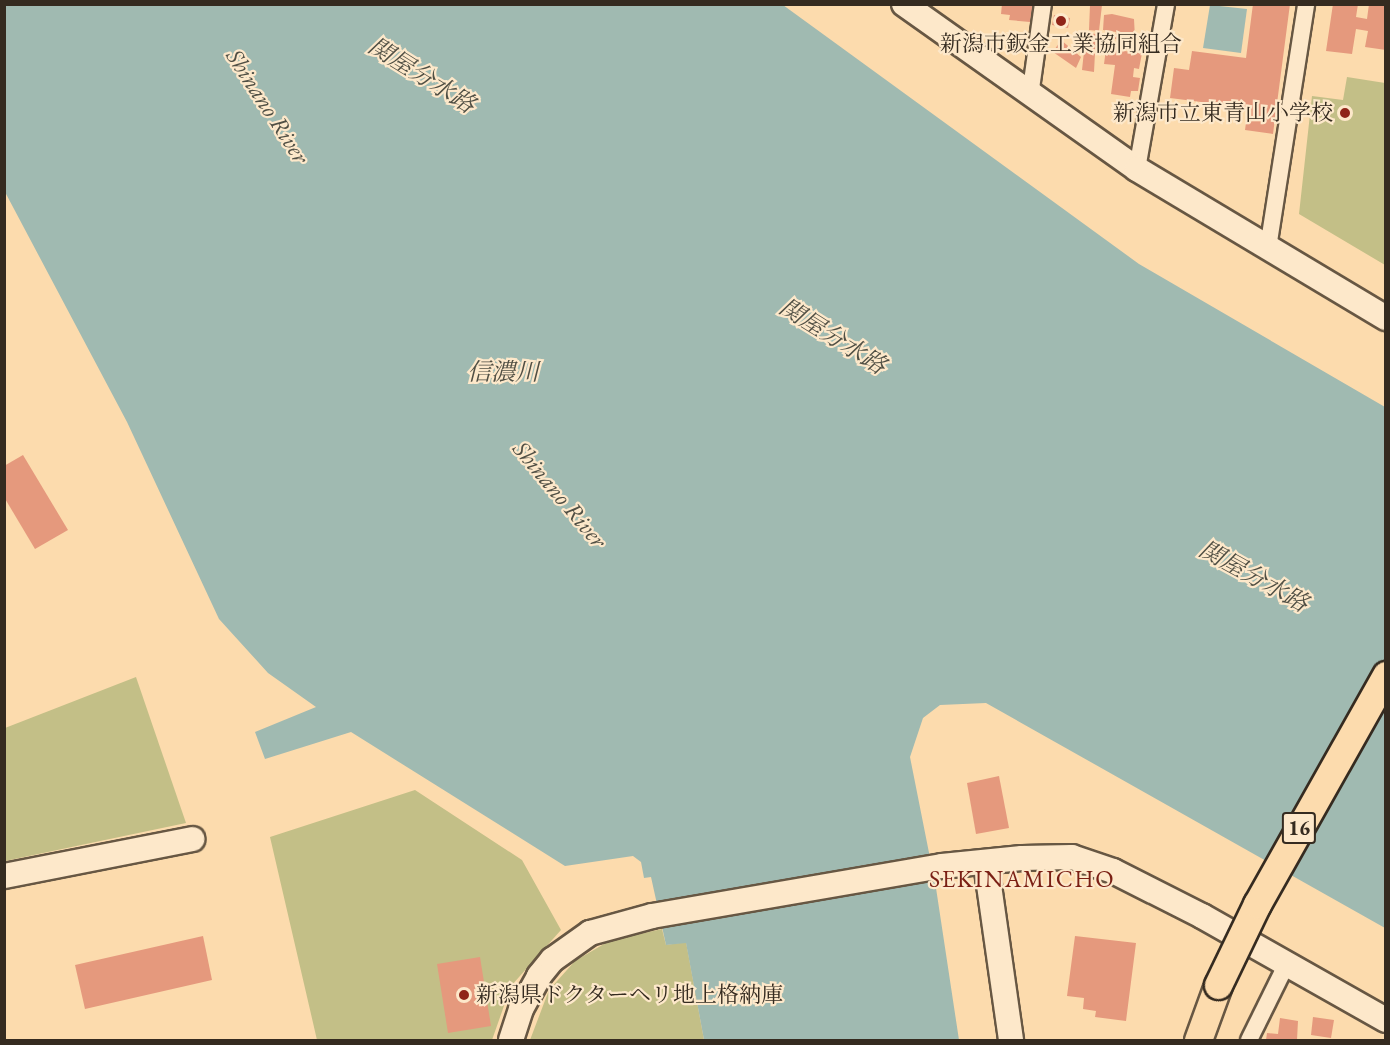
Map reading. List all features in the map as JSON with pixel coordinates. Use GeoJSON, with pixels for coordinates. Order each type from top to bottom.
{"type":"FeatureCollection","features":[{"type":"Feature","properties":{"kind":"main road","name":"16"},"geometry":{"type":"LineString","coordinates":[[1198,1041],[1218,985],[1257,904],[1386,675]]}},
{"type":"Feature","properties":{"kind":"street"},"geometry":{"type":"LineString","coordinates":[[1030,96],[1043,4]]}},
{"type":"Feature","properties":{"kind":"street"},"geometry":{"type":"LineString","coordinates":[[1137,169],[1166,4]]}},
{"type":"Feature","properties":{"kind":"street"},"geometry":{"type":"LineString","coordinates":[[1268,248],[1306,4]]}},
{"type":"Feature","properties":{"kind":"street"},"geometry":{"type":"LineString","coordinates":[[916,9],[1030,96],[1137,169],[1386,318]]}},
{"type":"Feature","properties":{"kind":"street"},"geometry":{"type":"LineString","coordinates":[[4,876],[192,839]]}},
{"type":"Feature","properties":{"kind":"street"},"geometry":{"type":"LineString","coordinates":[[511,1041],[525,1000],[552,960],[590,933],[652,916],[942,866],[986,864],[1022,858],[1072,857],[1113,871],[1287,963],[1386,1020]]}},
{"type":"Feature","properties":{"kind":"street"},"geometry":{"type":"LineString","coordinates":[[986,864],[1011,1041]]}},
{"type":"Feature","properties":{"kind":"street"},"geometry":{"type":"LineString","coordinates":[[1249,1041],[1287,963]]}},
{"type":"Feature","properties":{"kind":"shaded area"},"geometry":{"type":"Polygon","coordinates":[[[1347,77],[1385,83],[1385,265],[1299,214],[1312,96],[1343,100],[1347,77]]]}},
{"type":"Feature","properties":{"kind":"shaded area"},"geometry":{"type":"Polygon","coordinates":[[[136,677],[186,823],[5,861],[5,728],[136,677]]]}},
{"type":"Feature","properties":{"kind":"shaded area"},"geometry":{"type":"Polygon","coordinates":[[[415,790],[522,860],[561,930],[511,986],[492,1040],[317,1040],[270,837],[415,790]]]}},
{"type":"Feature","properties":{"kind":"shaded area"},"geometry":{"type":"Polygon","coordinates":[[[662,929],[666,945],[686,942],[704,1040],[530,1040],[549,990],[575,961],[609,941],[662,929]]]}},
{"type":"Feature","properties":{"kind":"water","name":"信濃川"},"geometry":{"type":"Polygon","coordinates":[[[4,5],[783,5],[1139,264],[1385,407],[1385,928],[986,703],[940,705],[923,718],[910,757],[936,888],[959,1040],[704,1040],[686,943],[666,945],[651,877],[644,878],[641,862],[633,856],[565,866],[351,732],[265,759],[255,732],[316,707],[268,673],[219,619],[127,422],[5,192],[4,5]]]}},
{"type":"Feature","properties":{"kind":"water"},"geometry":{"type":"Polygon","coordinates":[[[1210,5],[1247,9],[1241,53],[1203,48],[1210,5]]]}},
{"type":"Feature","properties":{"kind":"building"},"geometry":{"type":"Polygon","coordinates":[[[1002,4],[1033,4],[1030,22],[1009,20],[1010,15],[1001,14],[1002,4]]]}},
{"type":"Feature","properties":{"kind":"building"},"geometry":{"type":"Polygon","coordinates":[[[1253,4],[1290,4],[1273,134],[1245,130],[1248,108],[1170,98],[1174,68],[1189,70],[1192,51],[1246,58],[1253,4]]]}},
{"type":"Feature","properties":{"kind":"building"},"geometry":{"type":"Polygon","coordinates":[[[1333,4],[1358,4],[1356,17],[1367,19],[1369,4],[1386,4],[1386,50],[1365,47],[1368,31],[1356,29],[1352,54],[1326,51],[1333,4]]]}},
{"type":"Feature","properties":{"kind":"building"},"geometry":{"type":"Polygon","coordinates":[[[1090,5],[1102,5],[1099,31],[1089,30],[1090,5]]]}},
{"type":"Feature","properties":{"kind":"building"},"geometry":{"type":"Polygon","coordinates":[[[1112,14],[1134,19],[1135,38],[1115,39],[1116,32],[1103,30],[1104,15],[1112,14]]]}},
{"type":"Feature","properties":{"kind":"building","name":"新潟市鈑金工業協同組合"},"geometry":{"type":"Polygon","coordinates":[[[1054,15],[1070,18],[1068,28],[1052,25],[1054,15]]]}},
{"type":"Feature","properties":{"kind":"building"},"geometry":{"type":"Polygon","coordinates":[[[1078,32],[1096,34],[1094,72],[1082,70],[1085,42],[1077,41],[1078,32]]]}},
{"type":"Feature","properties":{"kind":"building"},"geometry":{"type":"Polygon","coordinates":[[[1061,40],[1081,57],[1076,68],[1053,52],[1061,40]]]}},
{"type":"Feature","properties":{"kind":"building"},"geometry":{"type":"Polygon","coordinates":[[[1106,49],[1142,53],[1139,69],[1134,68],[1133,77],[1140,78],[1138,91],[1131,91],[1130,97],[1111,94],[1115,65],[1104,64],[1106,49]]]}},
{"type":"Feature","properties":{"kind":"building"},"geometry":{"type":"Polygon","coordinates":[[[23,455],[68,530],[35,549],[4,497],[4,466],[23,455]]]}},
{"type":"Feature","properties":{"kind":"building"},"geometry":{"type":"Polygon","coordinates":[[[999,776],[1009,828],[976,834],[967,783],[999,776]]]}},
{"type":"Feature","properties":{"kind":"building"},"geometry":{"type":"Polygon","coordinates":[[[203,936],[212,980],[85,1009],[75,965],[203,936]]]}},
{"type":"Feature","properties":{"kind":"building"},"geometry":{"type":"Polygon","coordinates":[[[1075,936],[1136,943],[1126,1021],[1095,1017],[1096,1011],[1083,1009],[1084,998],[1067,996],[1075,936]]]}},
{"type":"Feature","properties":{"kind":"building","name":"新潟県ドクターヘリ地上格納庫"},"geometry":{"type":"Polygon","coordinates":[[[480,957],[491,1026],[448,1033],[437,964],[480,957]]]}},
{"type":"Feature","properties":{"kind":"building"},"geometry":{"type":"Polygon","coordinates":[[[1313,1017],[1334,1020],[1331,1038],[1311,1035],[1313,1017]]]}},
{"type":"Feature","properties":{"kind":"building"},"geometry":{"type":"Polygon","coordinates":[[[1280,1018],[1298,1021],[1297,1040],[1266,1040],[1267,1033],[1278,1034],[1280,1018]]]}},
{"type":"Feature","properties":{"kind":"place","name":"新潟市鈑金工業協同組合"},"geometry":{"type":"Point","coordinates":[1061,21]}},
{"type":"Feature","properties":{"kind":"place","name":"新潟市立東青山小学校"},"geometry":{"type":"Point","coordinates":[1345,113]}},
{"type":"Feature","properties":{"kind":"place","name":"新潟県ドクターヘリ地上格納庫"},"geometry":{"type":"Point","coordinates":[464,995]}},
{"type":"Feature","properties":{"kind":"district","name":"SEKINAMICHO"},"geometry":{"type":"Point","coordinates":[1022,879]}},
{"type":"Feature","properties":{"kind":"water label","name":"関屋分水路"},"geometry":{"type":"Point","coordinates":[422,75]}},
{"type":"Feature","properties":{"kind":"water label","name":"Shinano River"},"geometry":{"type":"Point","coordinates":[268,106]}},
{"type":"Feature","properties":{"kind":"water label","name":"関屋分水路"},"geometry":{"type":"Point","coordinates":[833,336]}},
{"type":"Feature","properties":{"kind":"water label","name":"Shinano River"},"geometry":{"type":"Point","coordinates":[560,494]}},
{"type":"Feature","properties":{"kind":"water label","name":"関屋分水路"},"geometry":{"type":"Point","coordinates":[1254,576]}}]}
